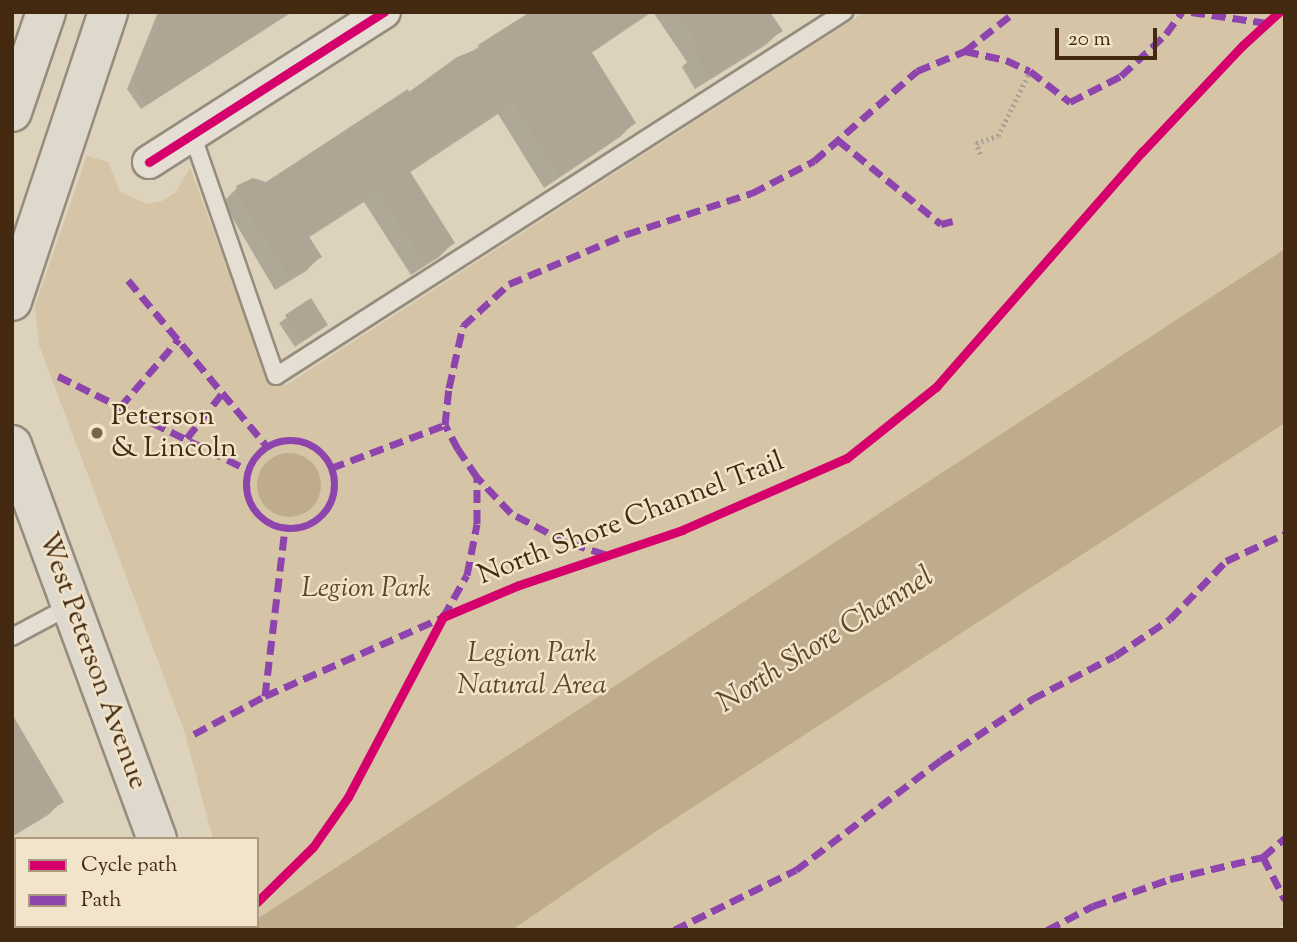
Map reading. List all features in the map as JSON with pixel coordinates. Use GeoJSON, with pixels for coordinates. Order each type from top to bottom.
{"type":"FeatureCollection","features":[{"type":"Feature","properties":{"kind":"main road"},"geometry":{"type":"LineString","coordinates":[[12,112],[46,12]]}},
{"type":"Feature","properties":{"kind":"main road"},"geometry":{"type":"LineString","coordinates":[[12,301],[108,12]]}},
{"type":"Feature","properties":{"kind":"main road","name":"West Peterson Avenue"},"geometry":{"type":"LineString","coordinates":[[12,445],[156,837]]}},
{"type":"Feature","properties":{"kind":"street"},"geometry":{"type":"LineString","coordinates":[[149,162],[376,15]]}},
{"type":"Feature","properties":{"kind":"lane"},"geometry":{"type":"LineString","coordinates":[[192,134],[276,376],[844,12]]}},
{"type":"Feature","properties":{"kind":"lane"},"geometry":{"type":"LineString","coordinates":[[12,638],[72,605]]}},
{"type":"Feature","properties":{"kind":"path"},"geometry":{"type":"LineString","coordinates":[[980,154],[976,143],[998,136],[1030,71]]}},
{"type":"Feature","properties":{"kind":"green space","name":"Legion Park"},"geometry":{"type":"Polygon","coordinates":[[[865,12],[1285,12],[1285,249],[259,918],[259,837],[212,837],[184,730],[39,345],[35,306],[87,156],[108,162],[120,192],[147,204],[162,201],[175,193],[190,168],[268,378],[286,385],[865,12]]]}},
{"type":"Feature","properties":{"kind":"green space"},"geometry":{"type":"Polygon","coordinates":[[[1285,423],[1285,923],[1275,930],[512,930],[661,828],[1285,423]]]}},
{"type":"Feature","properties":{"kind":"water","name":"North Shore Channel"},"geometry":{"type":"Polygon","coordinates":[[[1285,249],[1285,423],[661,828],[512,930],[254,930],[253,928],[259,928],[259,918],[1285,249]]]}},
{"type":"Feature","properties":{"kind":"water"},"geometry":{"type":"Polygon","coordinates":[[[283,453],[295,453],[312,462],[319,473],[319,497],[312,508],[295,517],[283,517],[271,512],[262,503],[257,491],[257,479],[262,467],[271,458],[283,453]]]}},
{"type":"Feature","properties":{"kind":"building"},"geometry":{"type":"Polygon","coordinates":[[[161,12],[291,12],[148,104],[133,81],[161,12]]]}},
{"type":"Feature","properties":{"kind":"building"},"geometry":{"type":"Polygon","coordinates":[[[530,12],[648,12],[591,51],[636,123],[559,176],[512,101],[409,170],[455,243],[425,263],[378,190],[308,235],[322,257],[289,277],[241,200],[236,186],[253,178],[266,182],[408,89],[409,92],[457,57],[480,48],[478,45],[530,12]]]}},
{"type":"Feature","properties":{"kind":"building"},"geometry":{"type":"Polygon","coordinates":[[[676,12],[770,12],[783,31],[710,76],[695,52],[700,48],[676,12]]]}},
{"type":"Feature","properties":{"kind":"building"},"geometry":{"type":"Polygon","coordinates":[[[311,298],[328,325],[302,342],[285,315],[311,298]]]}},
{"type":"Feature","properties":{"kind":"building"},"geometry":{"type":"Polygon","coordinates":[[[12,714],[64,802],[12,833],[12,714]]]}},
{"type":"Feature","properties":{"kind":"marked path"},"geometry":{"type":"LineString","coordinates":[[605,554],[566,542],[511,513],[477,477],[458,449],[445,425],[449,388],[463,326],[509,284],[627,234],[752,193],[814,161],[917,71],[965,51],[1015,12]]}},
{"type":"Feature","properties":{"kind":"marked path"},"geometry":{"type":"LineString","coordinates":[[965,51],[1006,60],[1030,71],[1070,102],[1121,76],[1166,34],[1182,12]]}},
{"type":"Feature","properties":{"kind":"marked path"},"geometry":{"type":"LineString","coordinates":[[1191,12],[1267,23]]}},
{"type":"Feature","properties":{"kind":"marked path"},"geometry":{"type":"LineString","coordinates":[[838,140],[941,224],[953,221]]}},
{"type":"Feature","properties":{"kind":"marked path"},"geometry":{"type":"LineString","coordinates":[[128,280],[267,446]]}},
{"type":"Feature","properties":{"kind":"marked path"},"geometry":{"type":"LineString","coordinates":[[120,407],[179,339]]}},
{"type":"Feature","properties":{"kind":"marked path"},"geometry":{"type":"LineString","coordinates":[[58,376],[248,470]]}},
{"type":"Feature","properties":{"kind":"marked path"},"geometry":{"type":"LineString","coordinates":[[187,438],[224,391]]}},
{"type":"Feature","properties":{"kind":"marked path"},"geometry":{"type":"LineString","coordinates":[[331,468],[445,425]]}},
{"type":"Feature","properties":{"kind":"marked path"},"geometry":{"type":"LineString","coordinates":[[290,440],[315,447],[327,459],[334,484],[327,509],[315,521],[290,528],[265,521],[253,509],[246,484],[253,459],[265,447],[290,440]]}},
{"type":"Feature","properties":{"kind":"marked path"},"geometry":{"type":"LineString","coordinates":[[194,734],[265,696],[443,617],[467,575],[477,524],[477,477]]}},
{"type":"Feature","properties":{"kind":"marked path"},"geometry":{"type":"LineString","coordinates":[[265,696],[285,529]]}},
{"type":"Feature","properties":{"kind":"marked path"},"geometry":{"type":"LineString","coordinates":[[674,930],[796,870],[941,760],[1032,699],[1115,656],[1170,619],[1226,561],[1285,534]]}},
{"type":"Feature","properties":{"kind":"marked path"},"geometry":{"type":"LineString","coordinates":[[1047,930],[1093,906],[1170,879],[1263,857],[1285,838]]}},
{"type":"Feature","properties":{"kind":"marked path"},"geometry":{"type":"LineString","coordinates":[[1263,857],[1285,900]]}},
{"type":"Feature","properties":{"kind":"cycle path"},"geometry":{"type":"LineString","coordinates":[[149,162],[384,12]]}},
{"type":"Feature","properties":{"kind":"cycle path","name":"North Shore Channel Trail"},"geometry":{"type":"LineString","coordinates":[[259,900],[313,847],[348,797],[443,617],[519,585],[682,530],[847,458],[936,387],[1142,152],[1243,45],[1279,12]]}},
{"type":"Feature","properties":{"kind":"place","name":"Peterson & Lincoln"},"geometry":{"type":"Point","coordinates":[97,433]}},
{"type":"Feature","properties":{"kind":"park label","name":"Legion Park Natural Area"},"geometry":{"type":"Point","coordinates":[532,670]}}]}
